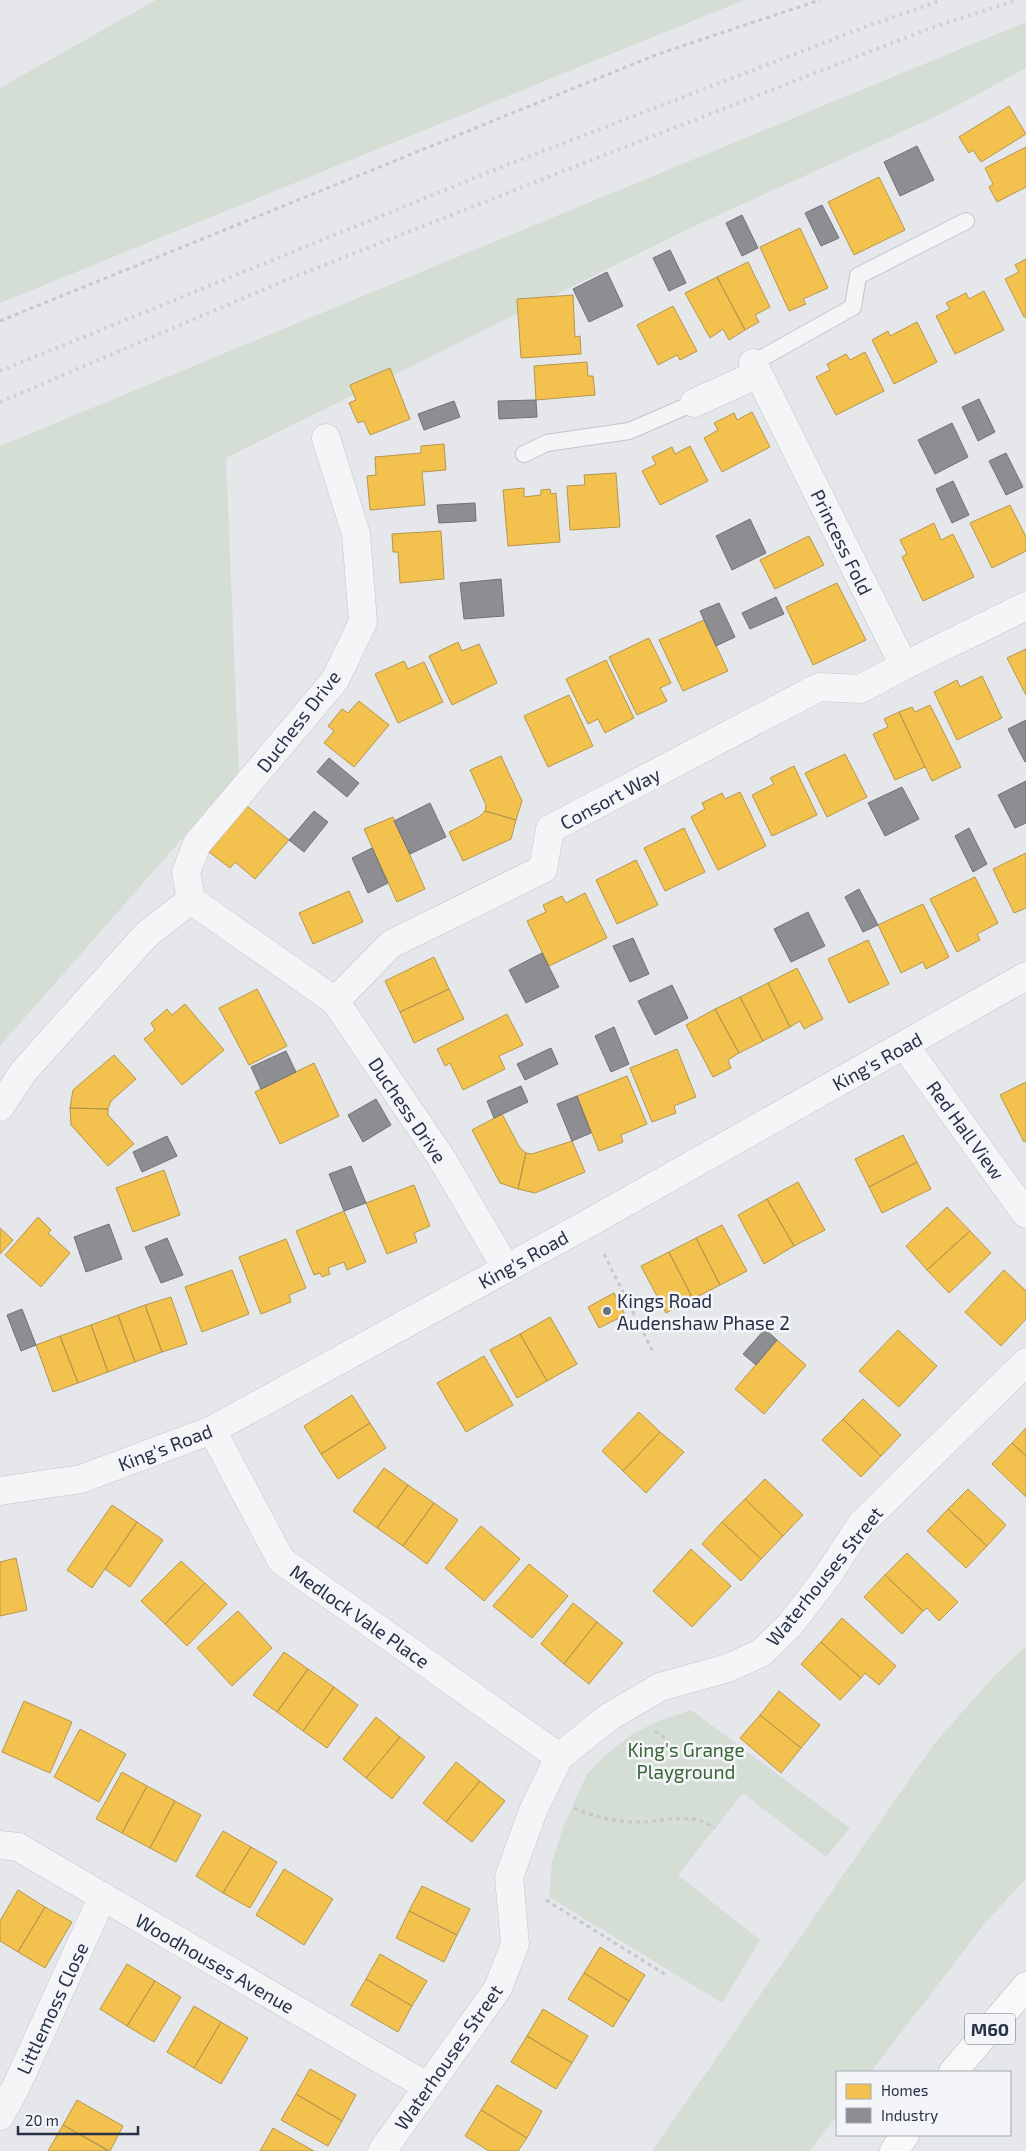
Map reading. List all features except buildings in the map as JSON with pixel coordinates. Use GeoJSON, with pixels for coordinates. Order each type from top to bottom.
{"type":"FeatureCollection","features":[{"type":"Feature","properties":{"kind":"highway","name":"M60"},"geometry":{"type":"LineString","coordinates":[[954,2071],[1026,1986]]}},
{"type":"Feature","properties":{"kind":"highway"},"geometry":{"type":"LineString","coordinates":[[894,2151],[904,2136]]}},
{"type":"Feature","properties":{"kind":"street"},"geometry":{"type":"LineString","coordinates":[[694,403],[756,368]]}},
{"type":"Feature","properties":{"kind":"street","name":"Princess Fold"},"geometry":{"type":"LineString","coordinates":[[756,368],[904,666]]}},
{"type":"Feature","properties":{"kind":"street","name":"Duchess Drive"},"geometry":{"type":"LineString","coordinates":[[326,438],[356,534],[363,622],[335,680],[197,844],[186,872],[191,900],[335,1001],[442,1159],[506,1268]]}},
{"type":"Feature","properties":{"kind":"street"},"geometry":{"type":"LineString","coordinates":[[904,666],[1026,606]]}},
{"type":"Feature","properties":{"kind":"street","name":"Consort Way"},"geometry":{"type":"LineString","coordinates":[[335,1001],[391,944],[543,869],[550,830],[818,687],[860,688],[904,666]]}},
{"type":"Feature","properties":{"kind":"street"},"geometry":{"type":"LineString","coordinates":[[0,1107],[24,1071],[147,934],[191,900]]}},
{"type":"Feature","properties":{"kind":"street","name":"King's Road"},"geometry":{"type":"LineString","coordinates":[[0,1491],[81,1479],[212,1430],[589,1224],[1026,976]]}},
{"type":"Feature","properties":{"kind":"street","name":"Red Hall View"},"geometry":{"type":"LineString","coordinates":[[905,1046],[1026,1214]]}},
{"type":"Feature","properties":{"kind":"street","name":"Waterhouses Street"},"geometry":{"type":"LineString","coordinates":[[382,2151],[498,1988],[514,1944],[509,1877],[533,1811],[559,1757],[610,1717],[660,1687],[728,1668],[761,1653],[790,1625],[828,1575],[862,1523],[1026,1362]]}},
{"type":"Feature","properties":{"kind":"street","name":"Medlock Vale Place"},"geometry":{"type":"LineString","coordinates":[[212,1430],[281,1560],[559,1757]]}},
{"type":"Feature","properties":{"kind":"street","name":"Woodhouses Avenue"},"geometry":{"type":"LineString","coordinates":[[0,1845],[18,1847],[102,1898],[428,2087]]}},
{"type":"Feature","properties":{"kind":"street","name":"Littlemoss Close"},"geometry":{"type":"LineString","coordinates":[[0,2116],[16,2087],[102,1898]]}},
{"type":"Feature","properties":{"kind":"lane"},"geometry":{"type":"LineString","coordinates":[[756,368],[853,307],[858,276],[966,221]]}},
{"type":"Feature","properties":{"kind":"lane"},"geometry":{"type":"LineString","coordinates":[[524,454],[547,443],[629,432],[694,403]]}},
{"type":"Feature","properties":{"kind":"path"},"geometry":{"type":"LineString","coordinates":[[0,321],[658,54],[820,0]]}},
{"type":"Feature","properties":{"kind":"path"},"geometry":{"type":"LineString","coordinates":[[589,1224],[652,1350]]}},
{"type":"Feature","properties":{"kind":"path"},"geometry":{"type":"LineString","coordinates":[[541,1795],[586,1814],[613,1820],[645,1822],[685,1818],[705,1822],[715,1828]]}},
{"type":"Feature","properties":{"kind":"path"},"geometry":{"type":"LineString","coordinates":[[509,1877],[666,1975]]}},
{"type":"Feature","properties":{"kind":"green space"},"geometry":{"type":"Polygon","coordinates":[[[156,0],[744,0],[0,303],[0,88],[156,0]]]}},
{"type":"Feature","properties":{"kind":"green space"},"geometry":{"type":"Polygon","coordinates":[[[1026,22],[1026,68],[943,113],[690,228],[226,458],[239,774],[0,1046],[0,446],[1026,22]]]}},
{"type":"Feature","properties":{"kind":"green space"},"geometry":{"type":"Polygon","coordinates":[[[1026,1646],[1026,1879],[985,1923],[872,2071],[836,2071],[836,2117],[810,2151],[652,2151],[934,1744],[996,1674],[1026,1646]]]}},
{"type":"Feature","properties":{"kind":"green space","name":"King's Grange Playground"},"geometry":{"type":"Polygon","coordinates":[[[691,1710],[850,1828],[826,1857],[743,1793],[678,1875],[760,1940],[722,2003],[549,1897],[552,1862],[563,1827],[587,1774],[609,1752],[632,1734],[661,1720],[691,1710]]]}},
{"type":"Feature","properties":{"kind":"railway"},"geometry":{"type":"LineString","coordinates":[[0,371],[499,168],[865,27],[942,0]]}},
{"type":"Feature","properties":{"kind":"railway"},"geometry":{"type":"LineString","coordinates":[[0,402],[281,282],[928,29],[1017,0]]}},
{"type":"Feature","properties":{"kind":"place","name":"Kings Road Audenshaw Phase 2"},"geometry":{"type":"Point","coordinates":[607,1311]}}]}
